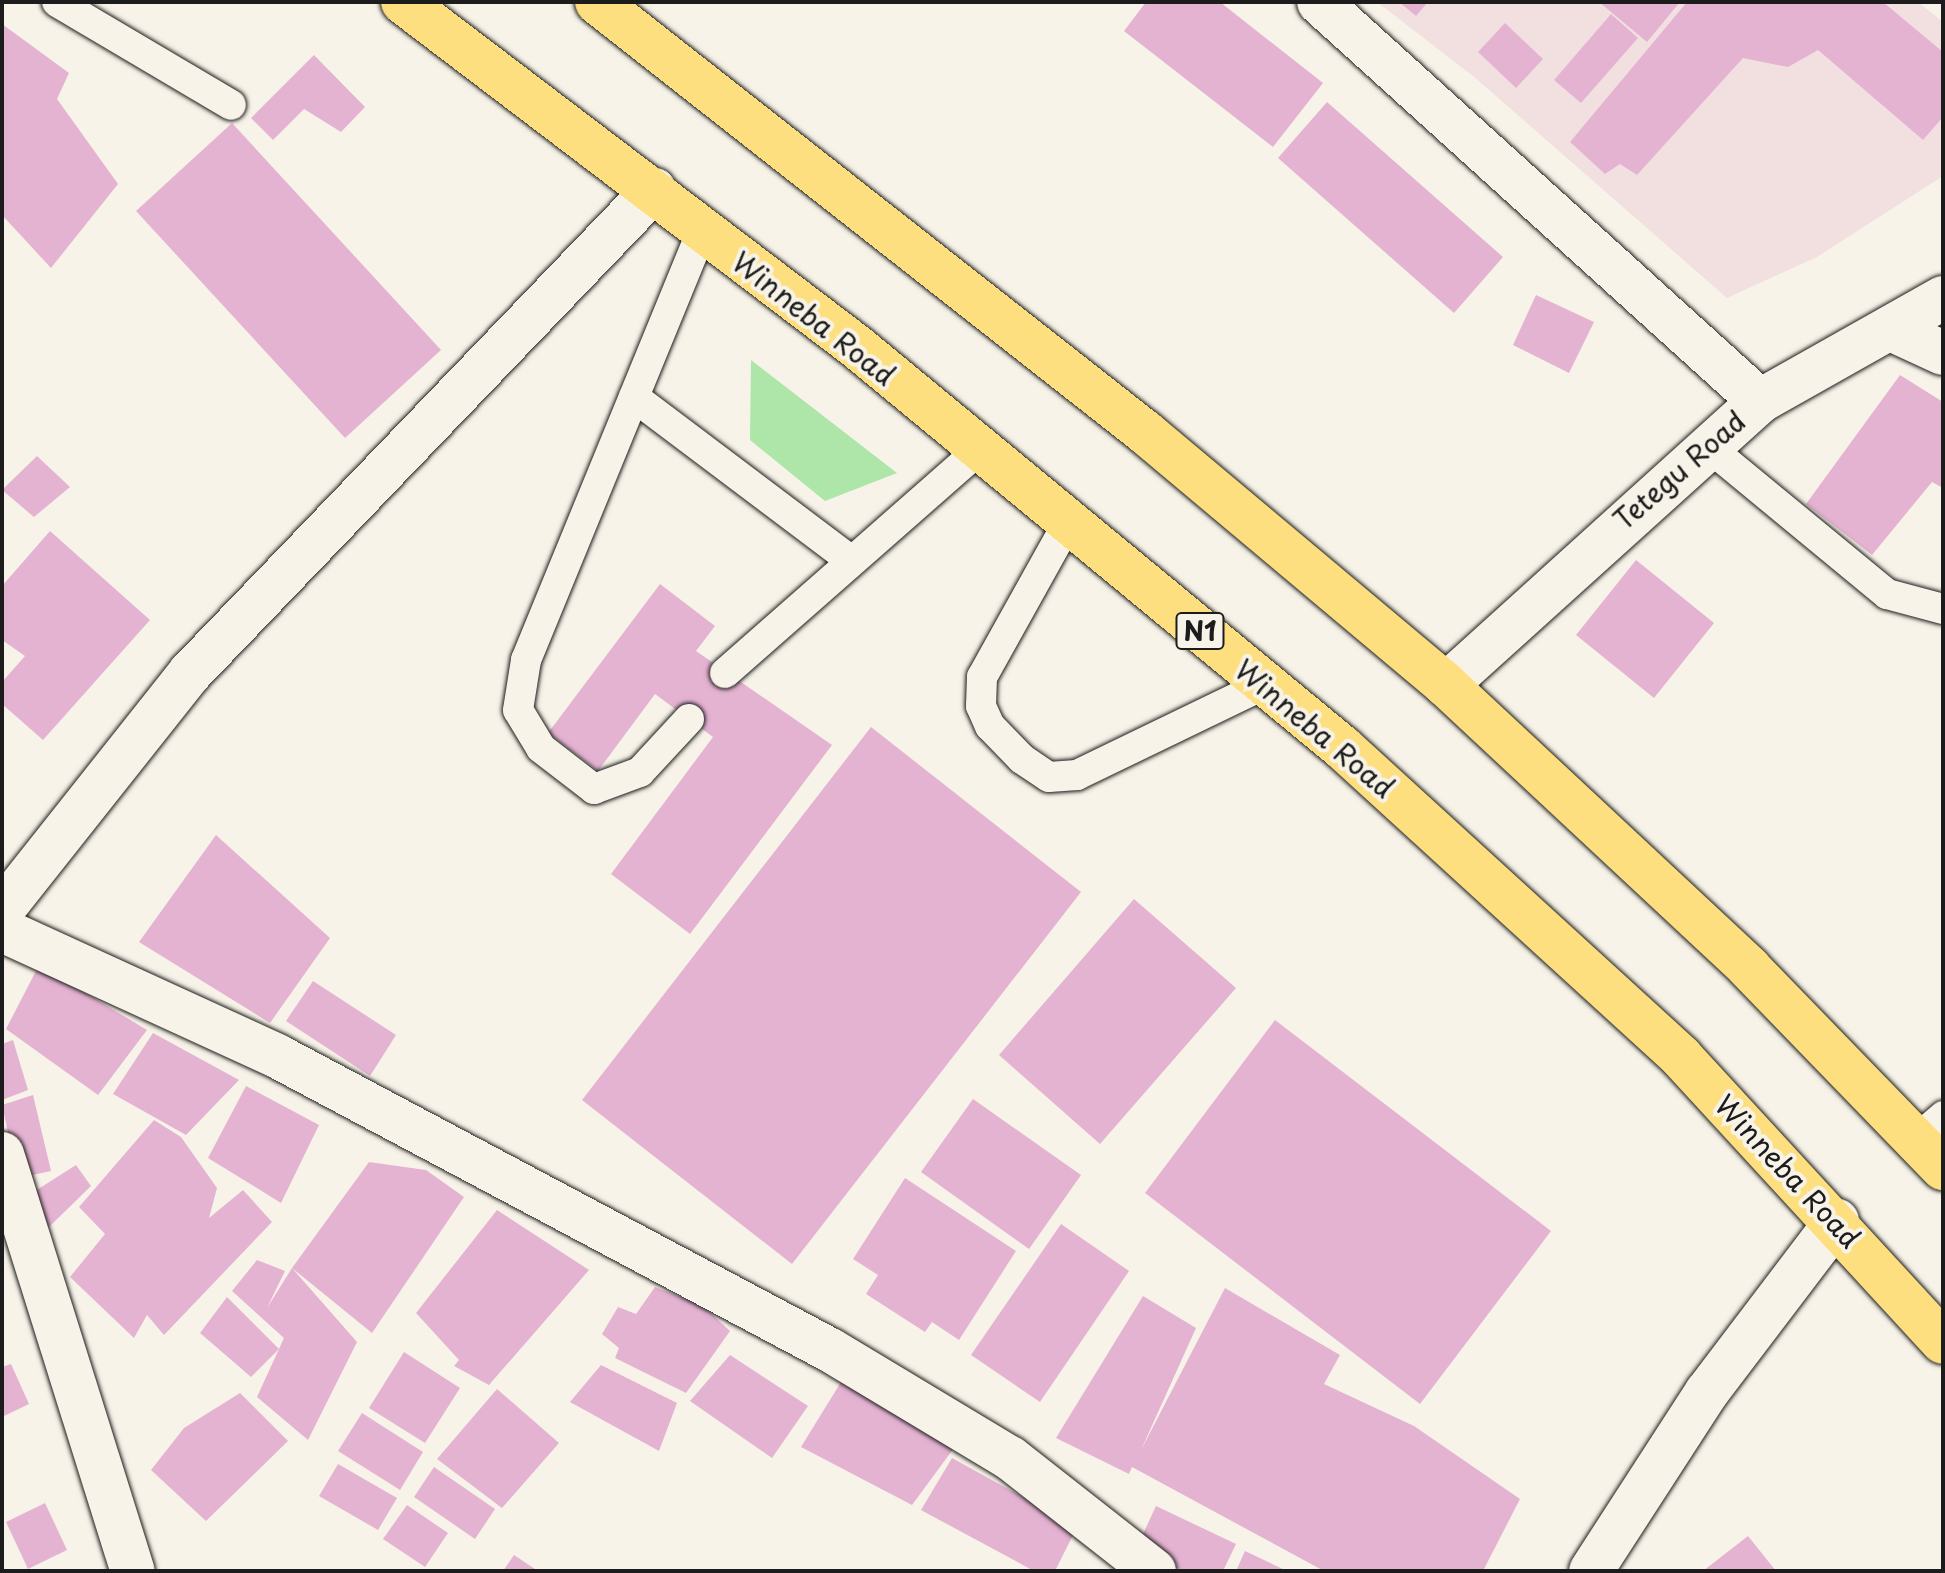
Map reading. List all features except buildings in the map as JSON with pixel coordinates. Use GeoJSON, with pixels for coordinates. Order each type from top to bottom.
{"type":"FeatureCollection","features":[{"type":"Feature","properties":{"kind":"highway","name":"Winneba Road"},"geometry":{"type":"LineString","coordinates":[[403,2],[857,347],[977,452],[1070,519],[1265,684],[1681,1057],[1837,1221],[1943,1342]]}},
{"type":"Feature","properties":{"kind":"highway"},"geometry":{"type":"LineString","coordinates":[[597,2],[1146,433],[1446,685],[1934,1141]]}},
{"type":"Feature","properties":{"kind":"street"},"geometry":{"type":"LineString","coordinates":[[1319,2],[1760,401]]}},
{"type":"Feature","properties":{"kind":"street"},"geometry":{"type":"LineString","coordinates":[[2,910],[190,673],[654,190]]}},
{"type":"Feature","properties":{"kind":"street","name":"Tetegu Road"},"geometry":{"type":"LineString","coordinates":[[1446,685],[1705,444],[1760,401],[1893,330],[1943,298]]}},
{"type":"Feature","properties":{"kind":"street"},"geometry":{"type":"LineString","coordinates":[[1893,330],[1943,353]]}},
{"type":"Feature","properties":{"kind":"street"},"geometry":{"type":"LineString","coordinates":[[2,930],[277,1056],[830,1350],[1010,1458],[1154,1571]]}},
{"type":"Feature","properties":{"kind":"street"},"geometry":{"type":"LineString","coordinates":[[2,1154],[133,1571]]}},
{"type":"Feature","properties":{"kind":"street"},"geometry":{"type":"LineString","coordinates":[[1591,1571],[1707,1392],[1837,1221]]}},
{"type":"Feature","properties":{"kind":"lane"},"geometry":{"type":"LineString","coordinates":[[60,2],[231,105]]}},
{"type":"Feature","properties":{"kind":"lane"},"geometry":{"type":"LineString","coordinates":[[689,719],[640,772],[594,789],[541,748],[518,710],[526,660],[702,230]]}},
{"type":"Feature","properties":{"kind":"lane"},"geometry":{"type":"LineString","coordinates":[[634,397],[850,560]]}},
{"type":"Feature","properties":{"kind":"lane"},"geometry":{"type":"LineString","coordinates":[[1705,444],[1887,594],[1943,609]]}},
{"type":"Feature","properties":{"kind":"lane"},"geometry":{"type":"LineString","coordinates":[[725,673],[850,560],[977,452]]}},
{"type":"Feature","properties":{"kind":"lane"},"geometry":{"type":"LineString","coordinates":[[1070,519],[982,677],[981,706],[990,726],[1022,759],[1049,777],[1077,775],[1265,684]]}},
{"type":"Feature","properties":{"kind":"shaded area"},"geometry":{"type":"Polygon","coordinates":[[[1377,2],[1918,2],[1943,22],[1943,176],[1817,257],[1727,298],[1473,76],[1377,2]]]}},
{"type":"Feature","properties":{"kind":"green space"},"geometry":{"type":"Polygon","coordinates":[[[751,360],[897,473],[825,501],[750,440],[751,360]]]}}]}
